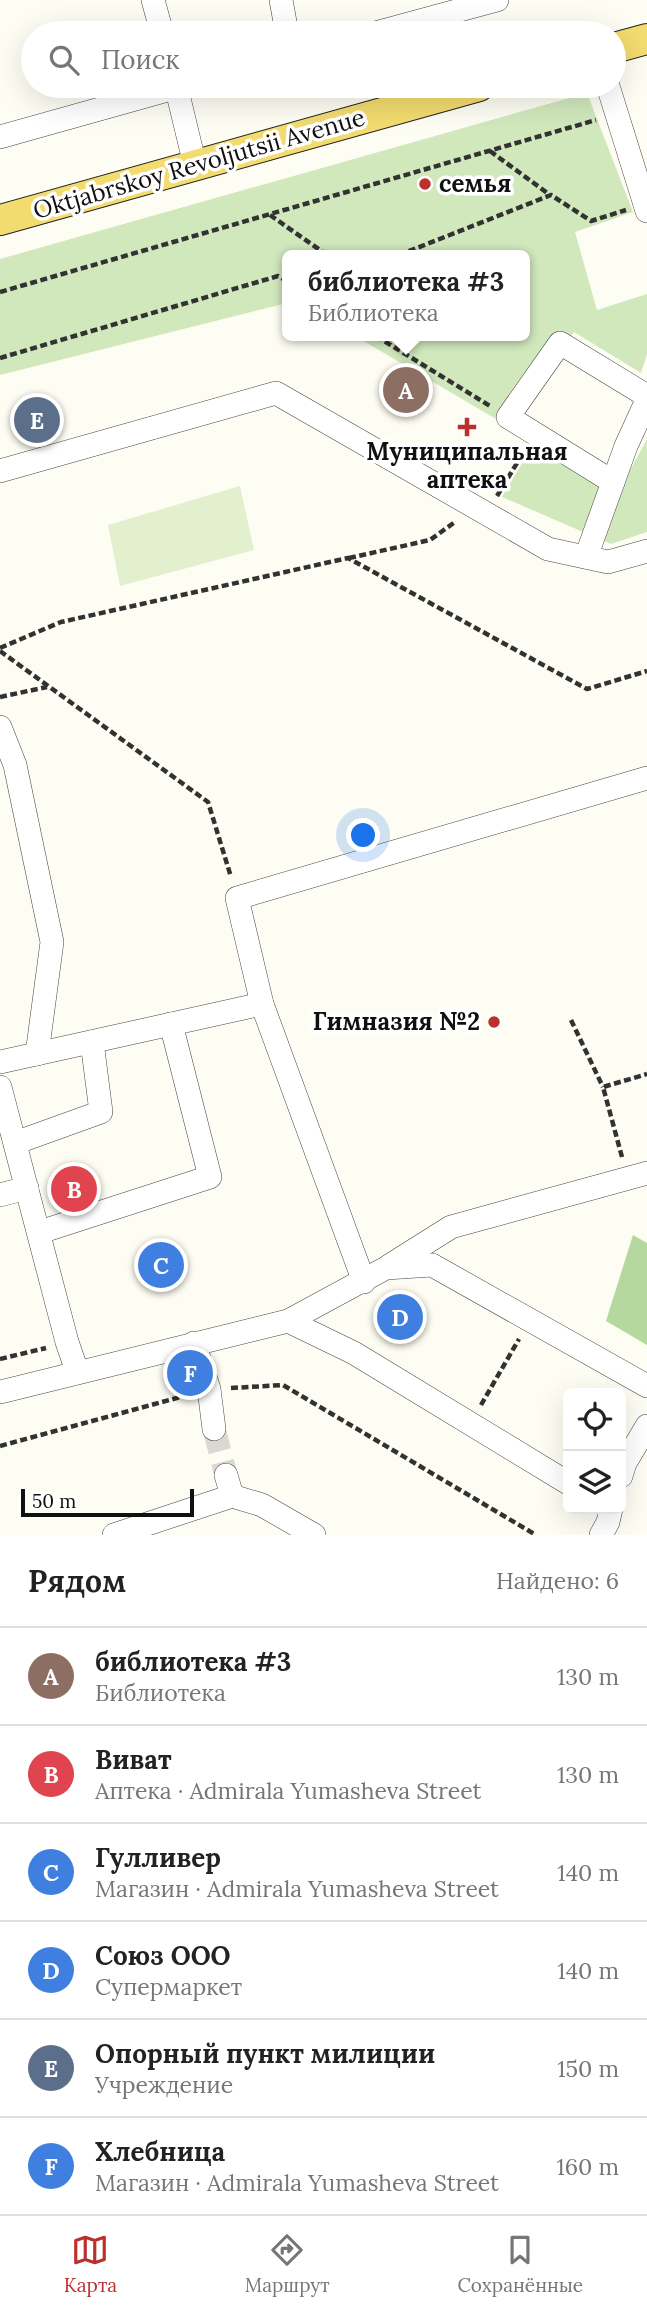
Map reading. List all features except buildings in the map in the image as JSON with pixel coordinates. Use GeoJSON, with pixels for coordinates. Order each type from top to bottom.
{"type":"FeatureCollection","features":[{"type":"Feature","properties":{"kind":"main road"},"geometry":{"type":"LineString","coordinates":[[626,45],[647,39]]}},
{"type":"Feature","properties":{"kind":"main road","name":"Oktjabrskoy Revoljutsii Avenue"},"geometry":{"type":"LineString","coordinates":[[0,220],[436,98]]}},
{"type":"Feature","properties":{"kind":"street"},"geometry":{"type":"LineString","coordinates":[[153,0],[159,21]]}},
{"type":"Feature","properties":{"kind":"street"},"geometry":{"type":"LineString","coordinates":[[281,0],[285,21]]}},
{"type":"Feature","properties":{"kind":"street"},"geometry":{"type":"LineString","coordinates":[[419,21],[497,0]]}},
{"type":"Feature","properties":{"kind":"street"},"geometry":{"type":"LineString","coordinates":[[0,137],[136,98]]}},
{"type":"Feature","properties":{"kind":"street"},"geometry":{"type":"LineString","coordinates":[[181,98],[195,165]]}},
{"type":"Feature","properties":{"kind":"street"},"geometry":{"type":"LineString","coordinates":[[612,98],[646,208]]}},
{"type":"Feature","properties":{"kind":"street"},"geometry":{"type":"LineString","coordinates":[[586,557],[626,446],[647,398],[560,343],[508,417],[613,482]]}},
{"type":"Feature","properties":{"kind":"street"},"geometry":{"type":"LineString","coordinates":[[0,471],[276,393],[548,549],[608,562],[647,551]]}},
{"type":"Feature","properties":{"kind":"street"},"geometry":{"type":"LineString","coordinates":[[0,727],[15,765],[52,942],[37,1054]]}},
{"type":"Feature","properties":{"kind":"street"},"geometry":{"type":"LineString","coordinates":[[364,1282],[262,1004],[237,898],[647,778]]}},
{"type":"Feature","properties":{"kind":"street"},"geometry":{"type":"LineString","coordinates":[[0,1062],[262,1004]]}},
{"type":"Feature","properties":{"kind":"street"},"geometry":{"type":"LineString","coordinates":[[40,1232],[210,1177],[171,1024]]}},
{"type":"Feature","properties":{"kind":"street"},"geometry":{"type":"LineString","coordinates":[[15,1143],[101,1112],[92,1042]]}},
{"type":"Feature","properties":{"kind":"street"},"geometry":{"type":"LineString","coordinates":[[0,1087],[77,1371]]}},
{"type":"Feature","properties":{"kind":"street"},"geometry":{"type":"LineString","coordinates":[[0,1392],[288,1321],[364,1282],[451,1227],[647,1173]]}},
{"type":"Feature","properties":{"kind":"street"},"geometry":{"type":"LineString","coordinates":[[0,1195],[27,1188]]}},
{"type":"Feature","properties":{"kind":"street"},"geometry":{"type":"LineString","coordinates":[[386,1268],[432,1265],[647,1386]]}},
{"type":"Feature","properties":{"kind":"street"},"geometry":{"type":"LineString","coordinates":[[288,1321],[354,1353],[563,1480]]}},
{"type":"Feature","properties":{"kind":"street"},"geometry":{"type":"LineString","coordinates":[[194,1343],[209,1389],[214,1429]]}},
{"type":"Feature","properties":{"kind":"street"},"geometry":{"type":"LineString","coordinates":[[626,1461],[647,1426]]}},
{"type":"Feature","properties":{"kind":"street"},"geometry":{"type":"LineString","coordinates":[[114,1535],[144,1531],[229,1486],[314,1535]]}},
{"type":"Feature","properties":{"kind":"street"},"geometry":{"type":"LineString","coordinates":[[601,1535],[610,1514]]}},
{"type":"Feature","properties":{"kind":"path"},"geometry":{"type":"LineString","coordinates":[[0,292],[617,114]]}},
{"type":"Feature","properties":{"kind":"path"},"geometry":{"type":"LineString","coordinates":[[490,151],[592,221],[646,208]]}},
{"type":"Feature","properties":{"kind":"path"},"geometry":{"type":"LineString","coordinates":[[412,250],[551,195]]}},
{"type":"Feature","properties":{"kind":"path"},"geometry":{"type":"LineString","coordinates":[[270,215],[320,250]]}},
{"type":"Feature","properties":{"kind":"path"},"geometry":{"type":"LineString","coordinates":[[278,275],[282,278]]}},
{"type":"Feature","properties":{"kind":"path"},"geometry":{"type":"LineString","coordinates":[[0,358],[282,275]]}},
{"type":"Feature","properties":{"kind":"path"},"geometry":{"type":"LineString","coordinates":[[384,341],[508,417]]}},
{"type":"Feature","properties":{"kind":"path"},"geometry":{"type":"LineString","coordinates":[[237,898],[208,802],[47,687],[0,650],[61,622],[430,540],[476,507],[492,503],[528,446]]}},
{"type":"Feature","properties":{"kind":"path"},"geometry":{"type":"LineString","coordinates":[[348,558],[587,689],[647,671]]}},
{"type":"Feature","properties":{"kind":"path"},"geometry":{"type":"LineString","coordinates":[[0,697],[47,687]]}},
{"type":"Feature","properties":{"kind":"path"},"geometry":{"type":"LineString","coordinates":[[571,1020],[603,1087],[625,1166]]}},
{"type":"Feature","properties":{"kind":"path"},"geometry":{"type":"LineString","coordinates":[[603,1087],[647,1074]]}},
{"type":"Feature","properties":{"kind":"path"},"geometry":{"type":"LineString","coordinates":[[471,1423],[525,1330]]}},
{"type":"Feature","properties":{"kind":"path"},"geometry":{"type":"LineString","coordinates":[[0,1359],[67,1342]]}},
{"type":"Feature","properties":{"kind":"path"},"geometry":{"type":"LineString","coordinates":[[0,1446],[209,1389],[283,1385],[536,1535]]}},
{"type":"Feature","properties":{"kind":"green space"},"geometry":{"type":"Polygon","coordinates":[[[569,98],[589,98],[633,212],[575,232],[597,310],[647,294],[647,354],[641,373],[574,332],[513,429],[363,341],[530,341],[530,250],[282,250],[282,304],[0,375],[0,259],[569,98]]]}},
{"type":"Feature","properties":{"kind":"green space"},"geometry":{"type":"Polygon","coordinates":[[[647,439],[647,532],[611,544],[502,497],[533,445],[617,494],[647,439]]]}},
{"type":"Feature","properties":{"kind":"green space"},"geometry":{"type":"Polygon","coordinates":[[[240,486],[254,550],[120,586],[108,525],[240,486]]]}},
{"type":"Feature","properties":{"kind":"green space"},"geometry":{"type":"Polygon","coordinates":[[[633,1235],[647,1243],[647,1345],[606,1321],[633,1235]]]}},
{"type":"Feature","properties":{"kind":"tunnel"},"geometry":{"type":"LineString","coordinates":[[214,1429],[226,1475]]}},
{"type":"Feature","properties":{"kind":"place","name":"семья"},"geometry":{"type":"Point","coordinates":[425,184]}},
{"type":"Feature","properties":{"kind":"place","name":"библиотека #3"},"geometry":{"type":"Point","coordinates":[406,390]}},
{"type":"Feature","properties":{"kind":"place","name":"Опорный пункт милиции"},"geometry":{"type":"Point","coordinates":[37,420]}},
{"type":"Feature","properties":{"kind":"place","name":"Муниципальная аптека"},"geometry":{"type":"Point","coordinates":[467,427]}},
{"type":"Feature","properties":{"kind":"place","name":"Гимназия №2"},"geometry":{"type":"Point","coordinates":[494,1022]}},
{"type":"Feature","properties":{"kind":"place","name":"Виват"},"geometry":{"type":"Point","coordinates":[74,1189]}},
{"type":"Feature","properties":{"kind":"place","name":"Гулливер"},"geometry":{"type":"Point","coordinates":[161,1265]}},
{"type":"Feature","properties":{"kind":"place","name":"Союз ООО"},"geometry":{"type":"Point","coordinates":[400,1317]}},
{"type":"Feature","properties":{"kind":"place","name":"Хлебница"},"geometry":{"type":"Point","coordinates":[190,1373]}}]}
